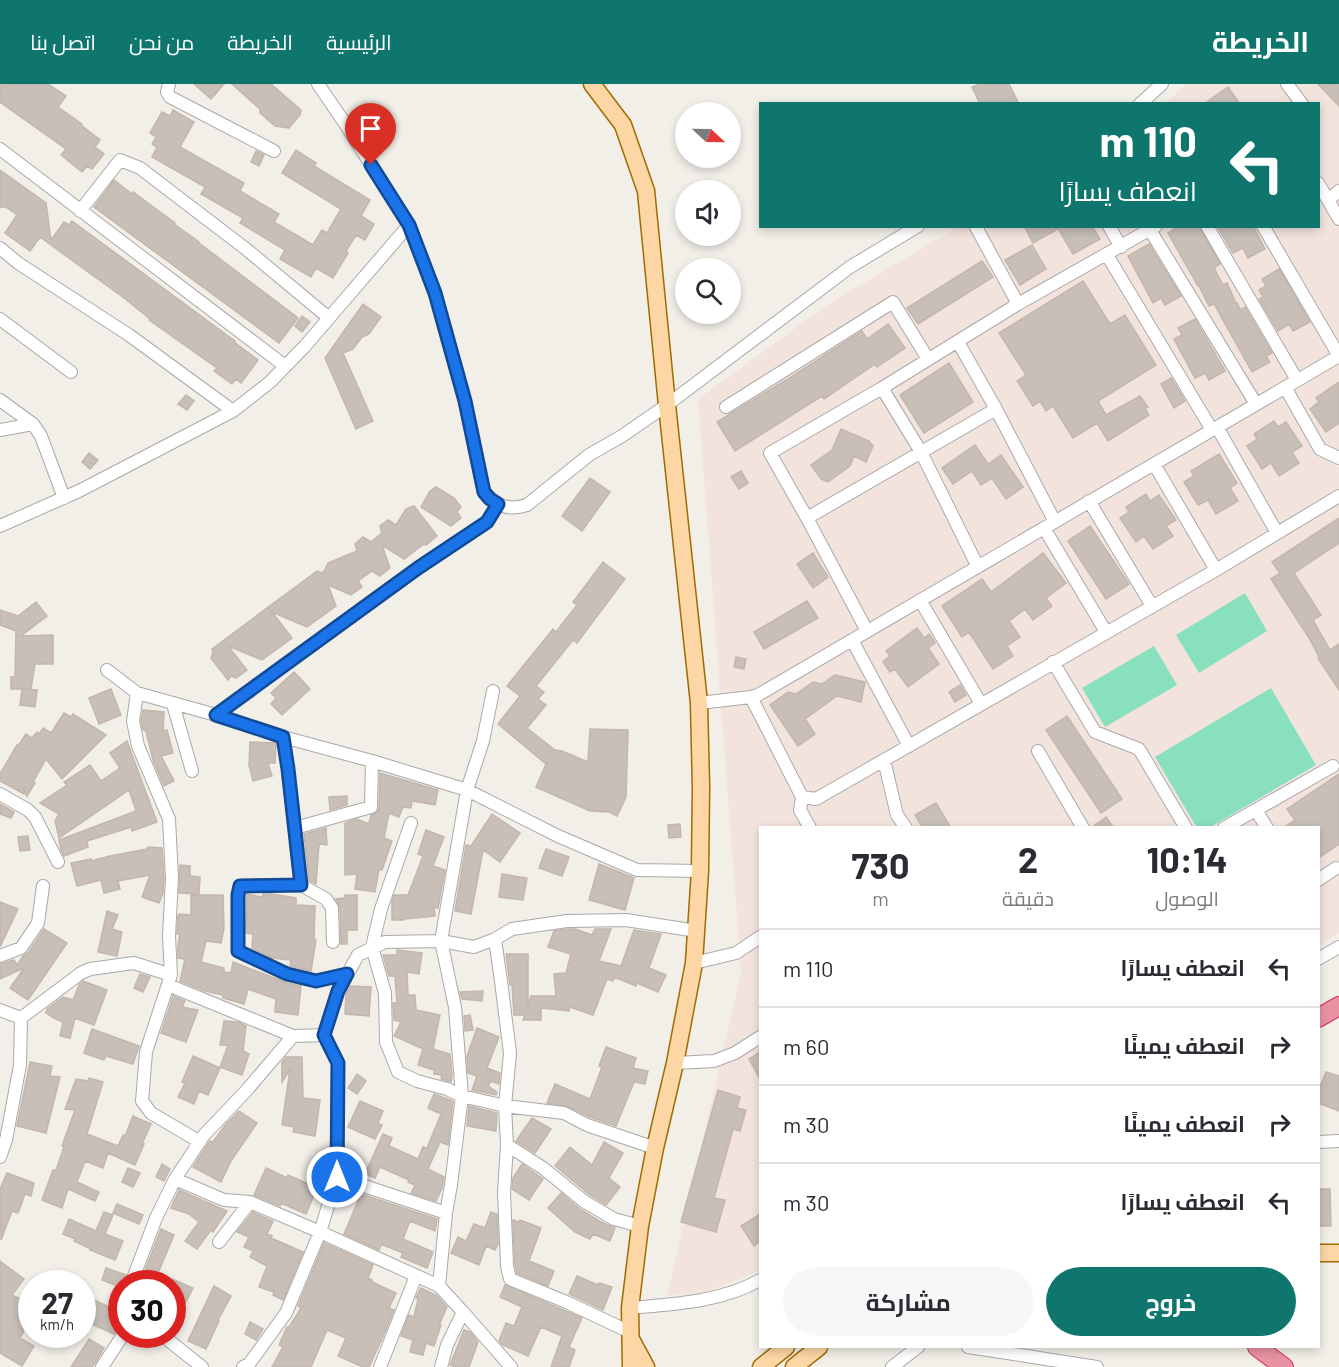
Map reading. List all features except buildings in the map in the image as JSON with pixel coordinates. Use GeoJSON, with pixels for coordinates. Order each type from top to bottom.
{"type":"FeatureCollection","features":[{"type":"Feature","properties":{"kind":"highway"},"geometry":{"type":"LineString","coordinates":[[1320,1017],[1339,1006]]}},
{"type":"Feature","properties":{"kind":"highway"},"geometry":{"type":"LineString","coordinates":[[1258,1348],[1284,1367]]}},
{"type":"Feature","properties":{"kind":"main road"},"geometry":{"type":"LineString","coordinates":[[592,84],[622,125],[646,191],[699,703],[700,871],[694,963],[640,1226],[630,1308],[629,1356],[631,1367]]}},
{"type":"Feature","properties":{"kind":"main road"},"geometry":{"type":"LineString","coordinates":[[630,1335],[646,1367]]}},
{"type":"Feature","properties":{"kind":"main road"},"geometry":{"type":"LineString","coordinates":[[761,1367],[785,1348]]}},
{"type":"Feature","properties":{"kind":"main road"},"geometry":{"type":"LineString","coordinates":[[794,1367],[818,1348]]}},
{"type":"Feature","properties":{"kind":"street"},"geometry":{"type":"LineString","coordinates":[[168,84],[167,92],[170,98],[274,151]]}},
{"type":"Feature","properties":{"kind":"street"},"geometry":{"type":"LineString","coordinates":[[318,84],[409,225],[438,304],[465,401],[484,492],[498,504],[515,509],[527,505],[589,455],[622,436],[667,405],[850,267],[915,228]]}},
{"type":"Feature","properties":{"kind":"street"},"geometry":{"type":"LineString","coordinates":[[1142,102],[1162,84]]}},
{"type":"Feature","properties":{"kind":"street"},"geometry":{"type":"LineString","coordinates":[[1287,84],[1300,102]]}},
{"type":"Feature","properties":{"kind":"street"},"geometry":{"type":"LineString","coordinates":[[0,150],[285,366]]}},
{"type":"Feature","properties":{"kind":"street"},"geometry":{"type":"LineString","coordinates":[[80,210],[120,160],[140,168],[246,249],[329,318]]}},
{"type":"Feature","properties":{"kind":"street"},"geometry":{"type":"LineString","coordinates":[[1320,186],[1339,219]]}},
{"type":"Feature","properties":{"kind":"street"},"geometry":{"type":"LineString","coordinates":[[1328,200],[1339,191]]}},
{"type":"Feature","properties":{"kind":"street"},"geometry":{"type":"LineString","coordinates":[[0,526],[64,498],[233,411],[270,382],[409,225]]}},
{"type":"Feature","properties":{"kind":"street"},"geometry":{"type":"LineString","coordinates":[[977,228],[1018,304]]}},
{"type":"Feature","properties":{"kind":"street"},"geometry":{"type":"LineString","coordinates":[[1110,228],[1121,247]]}},
{"type":"Feature","properties":{"kind":"street"},"geometry":{"type":"LineString","coordinates":[[867,631],[770,453],[882,388],[1018,304],[1153,228],[1256,404]]}},
{"type":"Feature","properties":{"kind":"street"},"geometry":{"type":"LineString","coordinates":[[1208,228],[1297,380]]}},
{"type":"Feature","properties":{"kind":"street"},"geometry":{"type":"LineString","coordinates":[[699,703],[758,695],[1339,356],[1264,228]]}},
{"type":"Feature","properties":{"kind":"street"},"geometry":{"type":"LineString","coordinates":[[0,248],[18,264],[129,335],[233,411]]}},
{"type":"Feature","properties":{"kind":"street"},"geometry":{"type":"LineString","coordinates":[[1107,255],[1215,428],[1277,533]]}},
{"type":"Feature","properties":{"kind":"street"},"geometry":{"type":"LineString","coordinates":[[726,407],[893,302],[928,360]]}},
{"type":"Feature","properties":{"kind":"street"},"geometry":{"type":"LineString","coordinates":[[0,319],[71,372]]}},
{"type":"Feature","properties":{"kind":"street"},"geometry":{"type":"LineString","coordinates":[[958,342],[996,409],[1049,525],[1106,632]]}},
{"type":"Feature","properties":{"kind":"street"},"geometry":{"type":"LineString","coordinates":[[1285,387],[1320,448],[1339,458]]}},
{"type":"Feature","properties":{"kind":"street"},"geometry":{"type":"LineString","coordinates":[[882,388],[921,452],[978,567]]}},
{"type":"Feature","properties":{"kind":"street"},"geometry":{"type":"LineString","coordinates":[[0,400],[33,424],[41,436],[64,498]]}},
{"type":"Feature","properties":{"kind":"street"},"geometry":{"type":"LineString","coordinates":[[807,518],[996,409]]}},
{"type":"Feature","properties":{"kind":"street"},"geometry":{"type":"LineString","coordinates":[[0,430],[33,424]]}},
{"type":"Feature","properties":{"kind":"street"},"geometry":{"type":"LineString","coordinates":[[1154,464],[1216,570]]}},
{"type":"Feature","properties":{"kind":"street"},"geometry":{"type":"LineString","coordinates":[[802,797],[816,799],[1216,570],[1339,496]]}},
{"type":"Feature","properties":{"kind":"street"},"geometry":{"type":"LineString","coordinates":[[1089,501],[1152,606]]}},
{"type":"Feature","properties":{"kind":"street"},"geometry":{"type":"LineString","coordinates":[[216,715],[418,568],[487,522],[498,504]]}},
{"type":"Feature","properties":{"kind":"street"},"geometry":{"type":"LineString","coordinates":[[920,600],[981,704]]}},
{"type":"Feature","properties":{"kind":"street"},"geometry":{"type":"LineString","coordinates":[[852,640],[909,746]]}},
{"type":"Feature","properties":{"kind":"street"},"geometry":{"type":"LineString","coordinates":[[1053,662],[1095,732],[1139,749],[1185,826]]}},
{"type":"Feature","properties":{"kind":"street"},"geometry":{"type":"LineString","coordinates":[[107,670],[137,693],[467,790],[558,836],[638,870],[700,871]]}},
{"type":"Feature","properties":{"kind":"street"},"geometry":{"type":"LineString","coordinates":[[439,1286],[446,1213],[462,1096],[455,1007],[441,941],[467,790],[483,741],[493,691]]}},
{"type":"Feature","properties":{"kind":"street"},"geometry":{"type":"LineString","coordinates":[[137,693],[133,722],[138,746],[170,819],[172,878],[169,980],[146,1052],[142,1101],[151,1113],[200,1142]]}},
{"type":"Feature","properties":{"kind":"street"},"geometry":{"type":"LineString","coordinates":[[751,697],[802,797],[800,810],[809,826]]}},
{"type":"Feature","properties":{"kind":"street"},"geometry":{"type":"LineString","coordinates":[[173,704],[192,771]]}},
{"type":"Feature","properties":{"kind":"street"},"geometry":{"type":"LineString","coordinates":[[283,737],[301,885]]}},
{"type":"Feature","properties":{"kind":"street"},"geometry":{"type":"LineString","coordinates":[[1038,751],[1082,826]]}},
{"type":"Feature","properties":{"kind":"street"},"geometry":{"type":"LineString","coordinates":[[884,760],[897,815],[905,826]]}},
{"type":"Feature","properties":{"kind":"street"},"geometry":{"type":"LineString","coordinates":[[295,828],[371,807],[372,761]]}},
{"type":"Feature","properties":{"kind":"street"},"geometry":{"type":"LineString","coordinates":[[1228,826],[1333,766]]}},
{"type":"Feature","properties":{"kind":"street"},"geometry":{"type":"LineString","coordinates":[[0,794],[28,810],[35,817],[58,862]]}},
{"type":"Feature","properties":{"kind":"street"},"geometry":{"type":"LineString","coordinates":[[1256,810],[1266,826]]}},
{"type":"Feature","properties":{"kind":"street"},"geometry":{"type":"LineString","coordinates":[[411,823],[381,909],[372,947],[385,993],[387,1042],[398,1072],[462,1096],[506,1106],[564,1113],[587,1125],[655,1148]]}},
{"type":"Feature","properties":{"kind":"street"},"geometry":{"type":"LineString","coordinates":[[1320,879],[1336,868]]}},
{"type":"Feature","properties":{"kind":"street"},"geometry":{"type":"LineString","coordinates":[[333,942],[332,908],[326,898],[301,885],[240,886],[238,951],[287,974],[316,981],[347,974]]}},
{"type":"Feature","properties":{"kind":"street"},"geometry":{"type":"LineString","coordinates":[[0,956],[21,948],[38,923],[43,886]]}},
{"type":"Feature","properties":{"kind":"street"},"geometry":{"type":"LineString","coordinates":[[243,1367],[249,1364],[286,1313],[320,1232],[337,1177],[338,1063],[324,1035],[338,991],[357,955],[385,942],[441,941],[474,946],[495,939],[512,929],[567,921],[626,920],[697,931]]}},
{"type":"Feature","properties":{"kind":"street"},"geometry":{"type":"LineString","coordinates":[[694,963],[736,952],[759,938]]}},
{"type":"Feature","properties":{"kind":"street"},"geometry":{"type":"LineString","coordinates":[[495,939],[510,1053],[504,1192],[507,1266],[510,1279],[564,1301],[630,1335]]}},
{"type":"Feature","properties":{"kind":"street"},"geometry":{"type":"LineString","coordinates":[[1320,958],[1339,947]]}},
{"type":"Feature","properties":{"kind":"street"},"geometry":{"type":"LineString","coordinates":[[21,1018],[81,972],[135,963],[293,1036],[324,1035]]}},
{"type":"Feature","properties":{"kind":"street"},"geometry":{"type":"LineString","coordinates":[[0,1010],[21,1018]]}},
{"type":"Feature","properties":{"kind":"street"},"geometry":{"type":"LineString","coordinates":[[0,1157],[6,1140],[20,1065],[21,1018]]}},
{"type":"Feature","properties":{"kind":"street"},"geometry":{"type":"LineString","coordinates":[[136,1270],[156,1218],[175,1179],[204,1135],[246,1091],[293,1036]]}},
{"type":"Feature","properties":{"kind":"street"},"geometry":{"type":"LineString","coordinates":[[675,1064],[714,1061],[735,1053],[759,1038]]}},
{"type":"Feature","properties":{"kind":"street"},"geometry":{"type":"LineString","coordinates":[[1320,1142],[1339,1141]]}},
{"type":"Feature","properties":{"kind":"street"},"geometry":{"type":"LineString","coordinates":[[507,1144],[604,1214],[640,1226]]}},
{"type":"Feature","properties":{"kind":"street"},"geometry":{"type":"LineString","coordinates":[[337,1177],[446,1213]]}},
{"type":"Feature","properties":{"kind":"street"},"geometry":{"type":"LineString","coordinates":[[175,1179],[224,1200],[250,1202],[439,1286],[511,1367]]}},
{"type":"Feature","properties":{"kind":"street"},"geometry":{"type":"LineString","coordinates":[[219,1242],[250,1202]]}},
{"type":"Feature","properties":{"kind":"street"},"geometry":{"type":"LineString","coordinates":[[380,1367],[416,1276]]}},
{"type":"Feature","properties":{"kind":"street"},"geometry":{"type":"LineString","coordinates":[[630,1308],[669,1305],[710,1298],[759,1281]]}},
{"type":"Feature","properties":{"kind":"street"},"geometry":{"type":"LineString","coordinates":[[441,1367],[447,1345],[463,1312]]}},
{"type":"Feature","properties":{"kind":"street"},"geometry":{"type":"LineString","coordinates":[[102,1367],[114,1348]]}},
{"type":"Feature","properties":{"kind":"street"},"geometry":{"type":"LineString","coordinates":[[178,1348],[202,1367]]}},
{"type":"Feature","properties":{"kind":"street"},"geometry":{"type":"LineString","coordinates":[[892,1367],[917,1348]]}},
{"type":"Feature","properties":{"kind":"street"},"geometry":{"type":"LineString","coordinates":[[974,1348],[1097,1367]]}},
{"type":"Feature","properties":{"kind":"shaded area"},"geometry":{"type":"Polygon","coordinates":[[[1187,84],[1339,84],[1339,933],[1320,944],[1320,826],[759,826],[759,1270],[706,1292],[667,1296],[741,972],[698,399],[833,301],[956,228],[1320,228],[1320,102],[1167,102],[1187,84]]]}},
{"type":"Feature","properties":{"kind":"green space"},"geometry":{"type":"Polygon","coordinates":[[[1245,593],[1267,631],[1199,673],[1176,635],[1245,593]]]}},
{"type":"Feature","properties":{"kind":"green space"},"geometry":{"type":"Polygon","coordinates":[[[1154,646],[1177,685],[1105,727],[1082,688],[1154,646]]]}},
{"type":"Feature","properties":{"kind":"green space"},"geometry":{"type":"Polygon","coordinates":[[[1271,688],[1316,765],[1212,826],[1196,826],[1155,757],[1271,688]]]}},
{"type":"Feature","properties":{"kind":"route"},"geometry":{"type":"LineString","coordinates":[[337,1177],[338,1063],[324,1035],[338,991],[347,974],[316,981],[287,974],[238,951],[240,886],[301,885],[283,737],[216,715],[418,568],[487,522],[498,504],[484,492],[465,401],[435,293],[416,242],[409,225],[371,165]]}}]}
